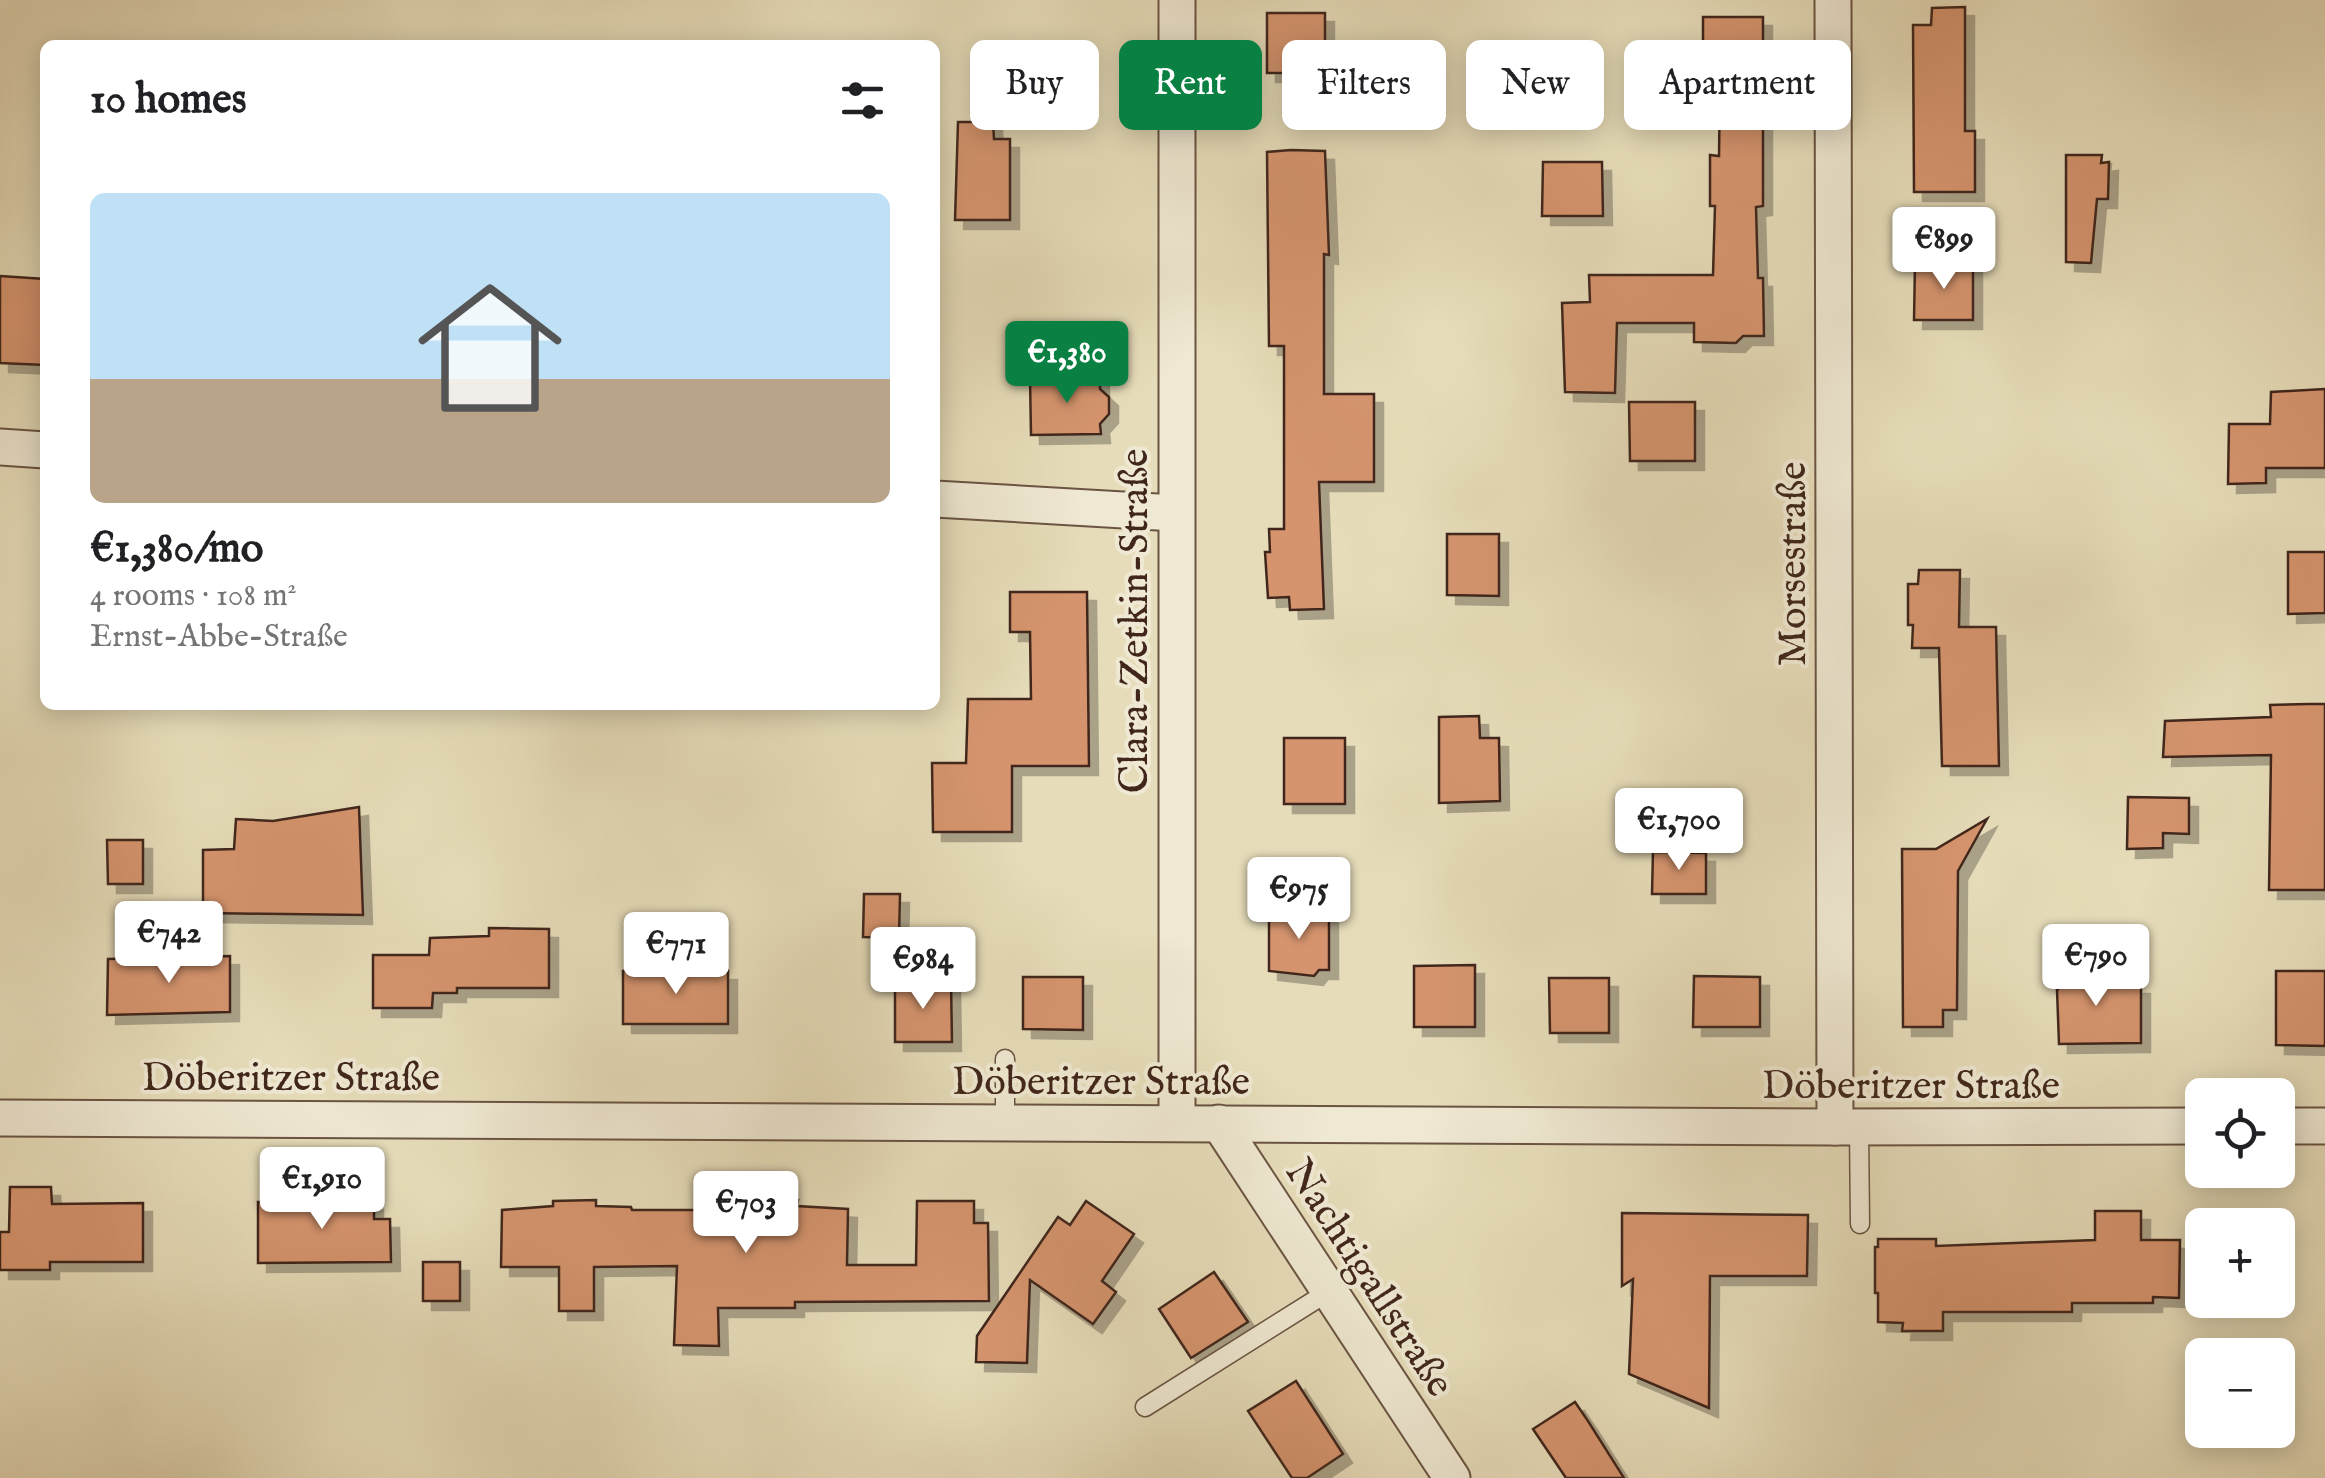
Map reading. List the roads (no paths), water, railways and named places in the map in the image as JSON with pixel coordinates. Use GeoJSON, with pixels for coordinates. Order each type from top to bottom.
{"type":"FeatureCollection","features":[{"type":"Feature","properties":{"kind":"street","name":"Clara-Zetkin-Straße"},"geometry":{"type":"LineString","coordinates":[[1177,0],[1177,1122]]}},
{"type":"Feature","properties":{"kind":"street","name":"Morsestraße"},"geometry":{"type":"LineString","coordinates":[[1833,0],[1847,1128]]}},
{"type":"Feature","properties":{"kind":"street"},"geometry":{"type":"LineString","coordinates":[[0,447],[40,450]]}},
{"type":"Feature","properties":{"kind":"street"},"geometry":{"type":"LineString","coordinates":[[940,499],[1175,512]]}},
{"type":"Feature","properties":{"kind":"street","name":"Döberitzer Straße"},"geometry":{"type":"LineString","coordinates":[[0,1118],[1847,1128],[2185,1126]]}},
{"type":"Feature","properties":{"kind":"street","name":"Nachtigallstraße"},"geometry":{"type":"LineString","coordinates":[[1219,1122],[1452,1478]]}},
{"type":"Feature","properties":{"kind":"street"},"geometry":{"type":"LineString","coordinates":[[2295,1126],[2325,1126]]}},
{"type":"Feature","properties":{"kind":"lane"},"geometry":{"type":"LineString","coordinates":[[1005,1059],[1005,1122]]}},
{"type":"Feature","properties":{"kind":"lane"},"geometry":{"type":"LineString","coordinates":[[1847,1128],[1860,1224]]}},
{"type":"Feature","properties":{"kind":"lane"},"geometry":{"type":"LineString","coordinates":[[1145,1406],[1328,1292]]}}]}
